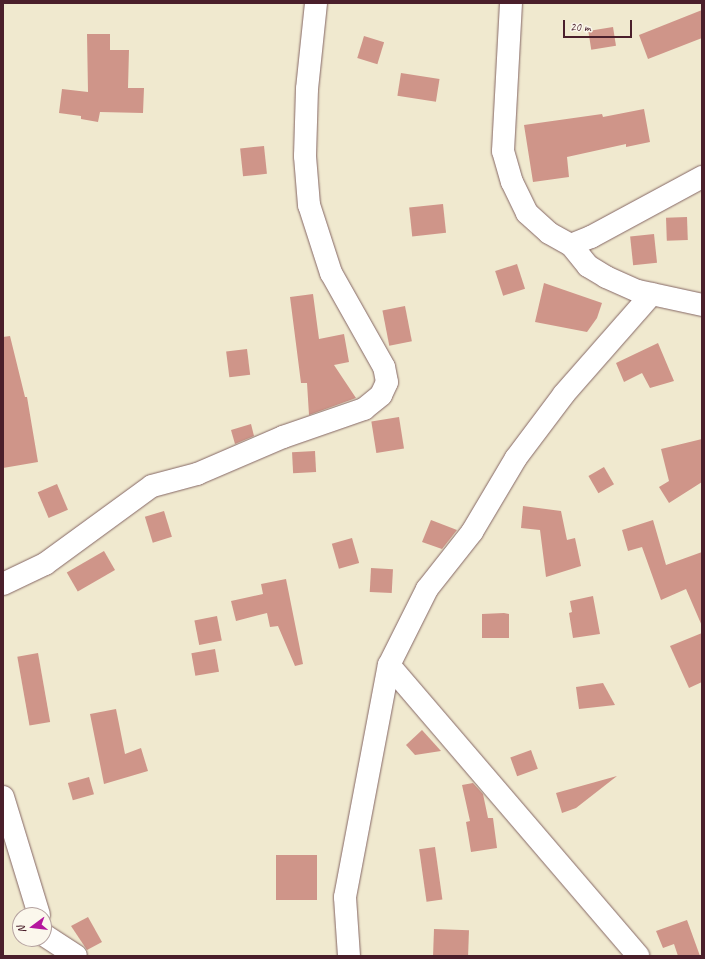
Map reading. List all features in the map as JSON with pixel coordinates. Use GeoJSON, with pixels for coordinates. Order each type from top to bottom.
{"type":"FeatureCollection","features":[{"type":"Feature","properties":{"kind":"street"},"geometry":{"type":"LineString","coordinates":[[3,584],[45,564],[152,486],[197,474],[283,437],[364,409],[381,395],[387,382],[384,367],[331,274],[309,205],[305,156],[306,104],[316,3]]}},
{"type":"Feature","properties":{"kind":"street"},"geometry":{"type":"LineString","coordinates":[[511,3],[503,151],[512,182],[527,213],[549,233],[571,245],[588,266],[606,277],[652,294],[702,305]]}},
{"type":"Feature","properties":{"kind":"street"},"geometry":{"type":"LineString","coordinates":[[571,245],[592,237],[702,177]]}},
{"type":"Feature","properties":{"kind":"street"},"geometry":{"type":"LineString","coordinates":[[349,956],[345,897],[389,665],[428,589],[472,532],[516,458],[564,394],[652,294]]}},
{"type":"Feature","properties":{"kind":"street"},"geometry":{"type":"LineString","coordinates":[[389,665],[638,956]]}},
{"type":"Feature","properties":{"kind":"street"},"geometry":{"type":"LineString","coordinates":[[3,797],[37,907]]}},
{"type":"Feature","properties":{"kind":"street"},"geometry":{"type":"LineString","coordinates":[[52,940],[76,956]]}},
{"type":"Feature","properties":{"kind":"building"},"geometry":{"type":"Polygon","coordinates":[[[702,10],[702,38],[648,59],[639,35],[702,10]]]}},
{"type":"Feature","properties":{"kind":"building"},"geometry":{"type":"Polygon","coordinates":[[[613,27],[616,46],[591,50],[588,31],[613,27]]]}},
{"type":"Feature","properties":{"kind":"building"},"geometry":{"type":"Polygon","coordinates":[[[87,34],[110,34],[110,50],[129,50],[128,88],[144,88],[143,113],[100,112],[98,122],[81,119],[81,116],[59,113],[62,89],[88,92],[87,34]]]}},
{"type":"Feature","properties":{"kind":"building"},"geometry":{"type":"Polygon","coordinates":[[[364,36],[384,42],[377,64],[357,58],[364,36]]]}},
{"type":"Feature","properties":{"kind":"building"},"geometry":{"type":"Polygon","coordinates":[[[401,73],[440,79],[436,102],[397,96],[401,73]]]}},
{"type":"Feature","properties":{"kind":"building"},"geometry":{"type":"Polygon","coordinates":[[[644,109],[650,142],[626,147],[626,144],[567,157],[569,177],[533,182],[524,125],[602,114],[603,117],[644,109]]]}},
{"type":"Feature","properties":{"kind":"building"},"geometry":{"type":"Polygon","coordinates":[[[264,146],[267,174],[243,176],[240,149],[264,146]]]}},
{"type":"Feature","properties":{"kind":"building"},"geometry":{"type":"Polygon","coordinates":[[[443,204],[446,233],[412,236],[409,208],[443,204]]]}},
{"type":"Feature","properties":{"kind":"building"},"geometry":{"type":"Polygon","coordinates":[[[687,217],[688,240],[667,241],[666,218],[687,217]]]}},
{"type":"Feature","properties":{"kind":"building"},"geometry":{"type":"Polygon","coordinates":[[[654,234],[657,263],[633,265],[630,237],[654,234]]]}},
{"type":"Feature","properties":{"kind":"building"},"geometry":{"type":"Polygon","coordinates":[[[517,264],[525,289],[503,296],[495,271],[517,264]]]}},
{"type":"Feature","properties":{"kind":"building"},"geometry":{"type":"Polygon","coordinates":[[[544,283],[602,303],[597,318],[587,332],[535,322],[544,283]]]}},
{"type":"Feature","properties":{"kind":"building"},"geometry":{"type":"Polygon","coordinates":[[[313,294],[319,339],[344,334],[349,362],[334,365],[356,398],[309,415],[307,383],[301,383],[290,297],[313,294]]]}},
{"type":"Feature","properties":{"kind":"building"},"geometry":{"type":"Polygon","coordinates":[[[405,306],[412,341],[389,346],[382,310],[405,306]]]}},
{"type":"Feature","properties":{"kind":"building"},"geometry":{"type":"Polygon","coordinates":[[[10,336],[25,397],[27,397],[38,462],[3,468],[3,337],[10,336]]]}},
{"type":"Feature","properties":{"kind":"building"},"geometry":{"type":"Polygon","coordinates":[[[658,343],[674,381],[650,388],[642,373],[624,382],[616,363],[658,343]]]}},
{"type":"Feature","properties":{"kind":"building"},"geometry":{"type":"Polygon","coordinates":[[[247,349],[250,375],[229,377],[226,352],[247,349]]]}},
{"type":"Feature","properties":{"kind":"building"},"geometry":{"type":"Polygon","coordinates":[[[399,417],[404,449],[376,453],[371,421],[399,417]]]}},
{"type":"Feature","properties":{"kind":"building"},"geometry":{"type":"Polygon","coordinates":[[[251,424],[254,436],[235,444],[231,430],[251,424]]]}},
{"type":"Feature","properties":{"kind":"building"},"geometry":{"type":"Polygon","coordinates":[[[702,439],[702,482],[669,503],[659,487],[669,481],[661,449],[702,439]]]}},
{"type":"Feature","properties":{"kind":"building"},"geometry":{"type":"Polygon","coordinates":[[[315,451],[316,472],[293,473],[292,452],[315,451]]]}},
{"type":"Feature","properties":{"kind":"building"},"geometry":{"type":"Polygon","coordinates":[[[604,467],[614,484],[598,493],[588,476],[604,467]]]}},
{"type":"Feature","properties":{"kind":"building"},"geometry":{"type":"Polygon","coordinates":[[[57,484],[68,510],[49,518],[38,492],[57,484]]]}},
{"type":"Feature","properties":{"kind":"building"},"geometry":{"type":"Polygon","coordinates":[[[523,506],[561,511],[567,540],[575,538],[581,566],[546,577],[540,530],[521,528],[523,506]]]}},
{"type":"Feature","properties":{"kind":"building"},"geometry":{"type":"Polygon","coordinates":[[[164,511],[172,537],[153,543],[145,517],[164,511]]]}},
{"type":"Feature","properties":{"kind":"building"},"geometry":{"type":"Polygon","coordinates":[[[431,520],[457,530],[442,549],[422,542],[431,520]]]}},
{"type":"Feature","properties":{"kind":"building"},"geometry":{"type":"Polygon","coordinates":[[[653,520],[666,565],[702,552],[702,626],[686,589],[661,600],[642,547],[628,551],[622,530],[653,520]]]}},
{"type":"Feature","properties":{"kind":"building"},"geometry":{"type":"Polygon","coordinates":[[[352,538],[359,563],[339,569],[332,544],[352,538]]]}},
{"type":"Feature","properties":{"kind":"building"},"geometry":{"type":"Polygon","coordinates":[[[104,551],[115,570],[78,592],[67,572],[104,551]]]}},
{"type":"Feature","properties":{"kind":"building"},"geometry":{"type":"Polygon","coordinates":[[[371,568],[393,569],[392,593],[370,592],[371,568]]]}},
{"type":"Feature","properties":{"kind":"building"},"geometry":{"type":"Polygon","coordinates":[[[286,579],[303,664],[295,666],[278,626],[270,627],[267,613],[236,621],[231,601],[263,594],[261,584],[286,579]]]}},
{"type":"Feature","properties":{"kind":"building"},"geometry":{"type":"Polygon","coordinates":[[[593,596],[600,634],[573,638],[569,613],[572,612],[570,601],[593,596]]]}},
{"type":"Feature","properties":{"kind":"building"},"geometry":{"type":"Polygon","coordinates":[[[482,614],[509,614],[509,638],[482,638],[482,614]]]}},
{"type":"Feature","properties":{"kind":"building"},"geometry":{"type":"Polygon","coordinates":[[[217,616],[222,641],[199,645],[194,620],[217,616]]]}},
{"type":"Feature","properties":{"kind":"building"},"geometry":{"type":"Polygon","coordinates":[[[702,633],[702,682],[689,688],[670,646],[702,633]]]}},
{"type":"Feature","properties":{"kind":"building"},"geometry":{"type":"Polygon","coordinates":[[[215,649],[219,672],[195,676],[191,653],[215,649]]]}},
{"type":"Feature","properties":{"kind":"building"},"geometry":{"type":"Polygon","coordinates":[[[38,653],[50,722],[29,726],[17,657],[38,653]]]}},
{"type":"Feature","properties":{"kind":"building"},"geometry":{"type":"Polygon","coordinates":[[[603,683],[615,705],[579,709],[576,687],[603,683]]]}},
{"type":"Feature","properties":{"kind":"building"},"geometry":{"type":"Polygon","coordinates":[[[116,709],[125,754],[141,748],[148,771],[104,784],[90,714],[116,709]]]}},
{"type":"Feature","properties":{"kind":"building"},"geometry":{"type":"Polygon","coordinates":[[[422,730],[441,751],[415,755],[406,745],[422,730]]]}},
{"type":"Feature","properties":{"kind":"building"},"geometry":{"type":"Polygon","coordinates":[[[531,750],[538,769],[517,776],[510,758],[531,750]]]}},
{"type":"Feature","properties":{"kind":"building"},"geometry":{"type":"Polygon","coordinates":[[[617,776],[576,808],[562,813],[556,793],[617,776]]]}},
{"type":"Feature","properties":{"kind":"building"},"geometry":{"type":"Polygon","coordinates":[[[89,777],[94,794],[73,800],[68,783],[89,777]]]}},
{"type":"Feature","properties":{"kind":"building"},"geometry":{"type":"Polygon","coordinates":[[[473,783],[483,794],[488,818],[493,818],[497,848],[471,852],[466,822],[470,821],[462,785],[473,783]]]}},
{"type":"Feature","properties":{"kind":"building"},"geometry":{"type":"Polygon","coordinates":[[[435,847],[442,899],[427,902],[419,849],[435,847]]]}},
{"type":"Feature","properties":{"kind":"building"},"geometry":{"type":"Polygon","coordinates":[[[276,855],[317,855],[317,900],[276,900],[276,855]]]}},
{"type":"Feature","properties":{"kind":"building"},"geometry":{"type":"Polygon","coordinates":[[[88,917],[102,942],[87,950],[71,926],[88,917]]]}},
{"type":"Feature","properties":{"kind":"building"},"geometry":{"type":"Polygon","coordinates":[[[687,920],[700,956],[678,956],[674,944],[663,948],[656,931],[687,920]]]}},
{"type":"Feature","properties":{"kind":"building"},"geometry":{"type":"Polygon","coordinates":[[[434,929],[469,930],[468,956],[433,955],[434,929]]]}}]}
